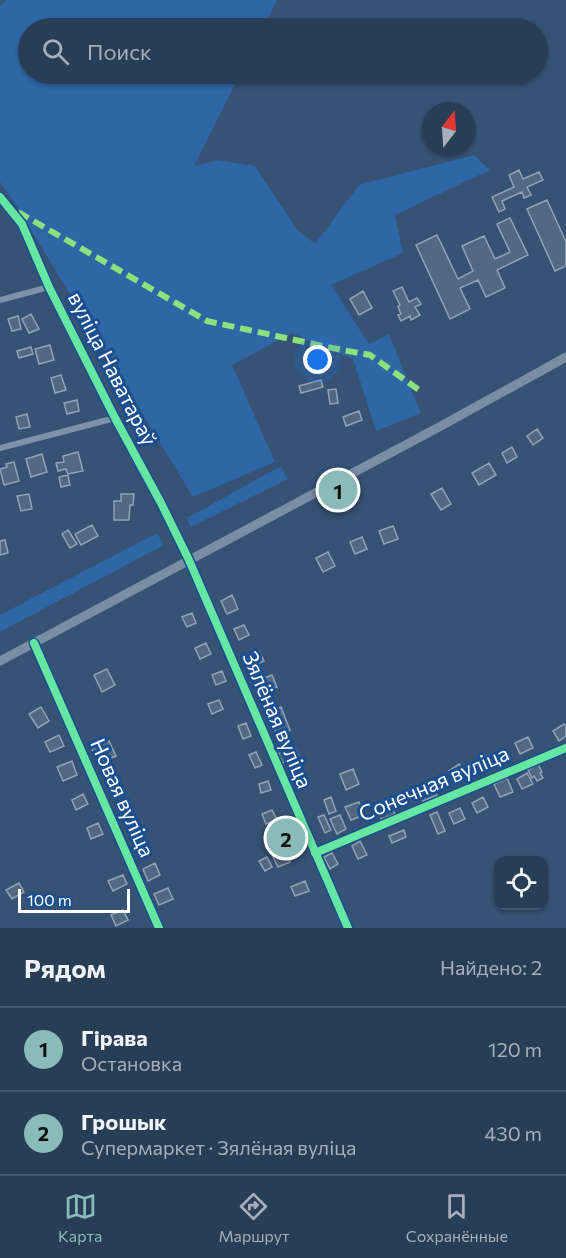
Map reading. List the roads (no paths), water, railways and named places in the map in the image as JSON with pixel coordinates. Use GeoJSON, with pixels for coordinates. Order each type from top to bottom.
{"type":"FeatureCollection","features":[{"type":"Feature","properties":{"kind":"main road"},"geometry":{"type":"LineString","coordinates":[[0,662],[566,357]]}},
{"type":"Feature","properties":{"kind":"street","name":"вуліца Наватараў"},"geometry":{"type":"LineString","coordinates":[[0,197],[22,224],[49,287],[115,418],[161,502],[202,592]]}},
{"type":"Feature","properties":{"kind":"street"},"geometry":{"type":"LineString","coordinates":[[0,300],[49,287]]}},
{"type":"Feature","properties":{"kind":"street"},"geometry":{"type":"LineString","coordinates":[[0,448],[115,418]]}},
{"type":"Feature","properties":{"kind":"street","name":"Зялёная вуліца"},"geometry":{"type":"LineString","coordinates":[[202,592],[348,928]]}},
{"type":"Feature","properties":{"kind":"street","name":"Новая вуліца"},"geometry":{"type":"LineString","coordinates":[[34,643],[159,928]]}},
{"type":"Feature","properties":{"kind":"street","name":"Сонечная вуліца"},"geometry":{"type":"LineString","coordinates":[[315,854],[566,748]]}},
{"type":"Feature","properties":{"kind":"place","name":"Гірава"},"geometry":{"type":"Point","coordinates":[338,490]}},
{"type":"Feature","properties":{"kind":"place","name":"Грошык"},"geometry":{"type":"Point","coordinates":[286,838]}}]}
